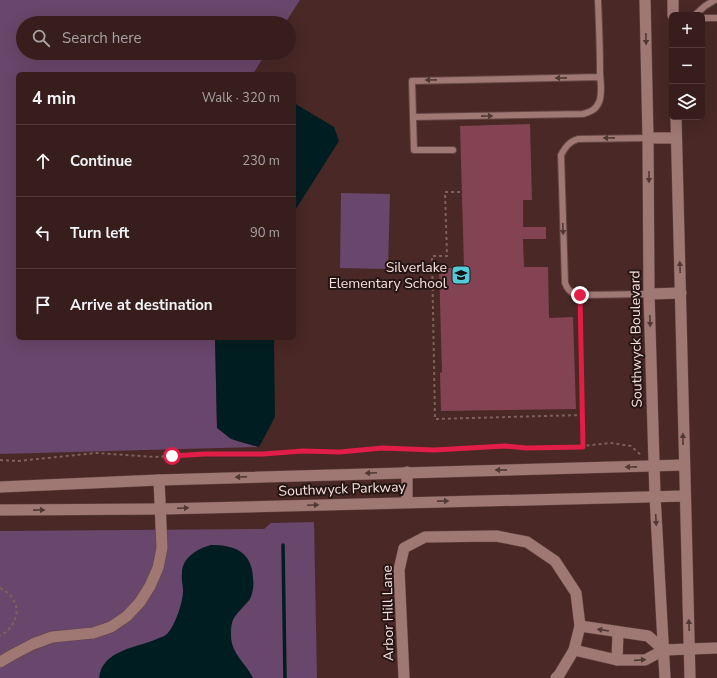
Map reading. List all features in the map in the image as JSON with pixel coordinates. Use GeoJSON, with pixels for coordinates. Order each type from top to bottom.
{"type":"FeatureCollection","features":[{"type":"Feature","properties":{"kind":"street","name":"Southwyck Boulevard"},"geometry":{"type":"LineString","coordinates":[[645,0],[649,294],[655,496],[664,650],[664,678]]}},
{"type":"Feature","properties":{"kind":"street"},"geometry":{"type":"LineString","coordinates":[[673,0],[673,12]]}},
{"type":"Feature","properties":{"kind":"street"},"geometry":{"type":"LineString","coordinates":[[676,120],[690,678]]}},
{"type":"Feature","properties":{"kind":"street"},"geometry":{"type":"LineString","coordinates":[[648,138],[676,138]]}},
{"type":"Feature","properties":{"kind":"street"},"geometry":{"type":"LineString","coordinates":[[649,294],[681,293]]}},
{"type":"Feature","properties":{"kind":"street","name":"Southwyck Parkway"},"geometry":{"type":"LineString","coordinates":[[0,488],[159,480],[407,472],[684,466]]}},
{"type":"Feature","properties":{"kind":"street"},"geometry":{"type":"LineString","coordinates":[[407,472],[408,502]]}},
{"type":"Feature","properties":{"kind":"street"},"geometry":{"type":"LineString","coordinates":[[0,662],[12,654],[33,644],[52,638],[93,633],[111,626],[126,616],[140,602],[150,586],[158,568],[162,548],[159,480]]}},
{"type":"Feature","properties":{"kind":"street","name":"Southwyck Parkway"},"geometry":{"type":"LineString","coordinates":[[0,510],[161,509],[685,496]]}},
{"type":"Feature","properties":{"kind":"street","name":"Arbor Hill Lane"},"geometry":{"type":"LineString","coordinates":[[404,678],[399,570],[404,548],[425,537],[496,536],[527,542],[556,561],[576,593],[580,626]]}},
{"type":"Feature","properties":{"kind":"street"},"geometry":{"type":"LineString","coordinates":[[556,678],[574,650],[580,626],[648,636],[664,650]]}},
{"type":"Feature","properties":{"kind":"street"},"geometry":{"type":"LineString","coordinates":[[617,660],[618,632]]}},
{"type":"Feature","properties":{"kind":"street"},"geometry":{"type":"LineString","coordinates":[[574,650],[617,660],[645,660],[664,650],[717,648]]}},
{"type":"Feature","properties":{"kind":"lane"},"geometry":{"type":"LineString","coordinates":[[413,117],[583,114],[591,112],[600,101],[598,0]]}},
{"type":"Feature","properties":{"kind":"lane"},"geometry":{"type":"LineString","coordinates":[[698,12],[704,6],[716,0]]}},
{"type":"Feature","properties":{"kind":"lane"},"geometry":{"type":"LineString","coordinates":[[705,18],[717,18]]}},
{"type":"Feature","properties":{"kind":"lane"},"geometry":{"type":"LineString","coordinates":[[453,150],[414,150],[412,81],[600,77]]}},
{"type":"Feature","properties":{"kind":"lane"},"geometry":{"type":"LineString","coordinates":[[648,138],[578,139],[571,141],[566,146],[562,155],[565,283],[568,290],[573,294],[580,295],[649,294]]}},
{"type":"Feature","properties":{"kind":"path"},"geometry":{"type":"LineString","coordinates":[[460,192],[445,192],[447,256],[432,256],[435,419],[582,415]]}},
{"type":"Feature","properties":{"kind":"path"},"geometry":{"type":"LineString","coordinates":[[580,295],[583,447]]}},
{"type":"Feature","properties":{"kind":"path"},"geometry":{"type":"LineString","coordinates":[[0,460],[18,461],[96,453],[155,457],[204,454],[263,454],[303,451],[340,452],[382,448],[434,450],[505,446],[526,448],[583,447],[611,443],[631,446],[654,466]]}},
{"type":"Feature","properties":{"kind":"path"},"geometry":{"type":"LineString","coordinates":[[0,588],[6,591],[13,598],[17,611],[16,618],[10,629],[0,636]]}},
{"type":"Feature","properties":{"kind":"shaded area"},"geometry":{"type":"Polygon","coordinates":[[[0,0],[300,0],[290,16],[16,16],[16,60],[262,60],[254,72],[16,72],[16,340],[215,340],[217,428],[237,441],[259,447],[0,454],[0,0]]]}},
{"type":"Feature","properties":{"kind":"shaded area"},"geometry":{"type":"Polygon","coordinates":[[[341,193],[390,194],[388,269],[340,268],[341,193]]]}},
{"type":"Feature","properties":{"kind":"shaded area"},"geometry":{"type":"Polygon","coordinates":[[[314,522],[317,678],[0,678],[0,531],[264,529],[271,523],[314,522]]]}},
{"type":"Feature","properties":{"kind":"water"},"geometry":{"type":"Polygon","coordinates":[[[296,104],[334,127],[339,141],[296,209],[296,104]]]}},
{"type":"Feature","properties":{"kind":"water"},"geometry":{"type":"Polygon","coordinates":[[[215,340],[274,340],[275,417],[259,447],[231,439],[217,428],[215,340]]]}},
{"type":"Feature","properties":{"kind":"water"},"geometry":{"type":"Polygon","coordinates":[[[211,545],[228,546],[241,552],[246,556],[252,569],[252,594],[250,599],[233,620],[231,625],[231,635],[233,648],[253,678],[99,678],[102,668],[114,655],[167,634],[176,620],[182,601],[182,575],[185,562],[192,554],[201,548],[211,545]]]}},
{"type":"Feature","properties":{"kind":"building","name":"Silverlake Elementary School"},"geometry":{"type":"Polygon","coordinates":[[[530,124],[532,200],[523,200],[523,227],[546,227],[546,239],[523,239],[524,267],[548,267],[549,318],[573,317],[576,409],[441,411],[440,373],[442,372],[439,268],[464,268],[460,126],[530,124]]]}},
{"type":"Feature","properties":{"kind":"waterway"},"geometry":{"type":"LineString","coordinates":[[283,545],[285,678]]}},
{"type":"Feature","properties":{"kind":"place","name":"Silverlake Elementary School"},"geometry":{"type":"Point","coordinates":[461,275]}},
{"type":"Feature","properties":{"kind":"route"},"geometry":{"type":"LineString","coordinates":[[172,456],[225,453],[263,454],[289,451],[340,452],[369,448],[434,450],[505,446],[526,448],[583,447],[580,295]]}}]}
